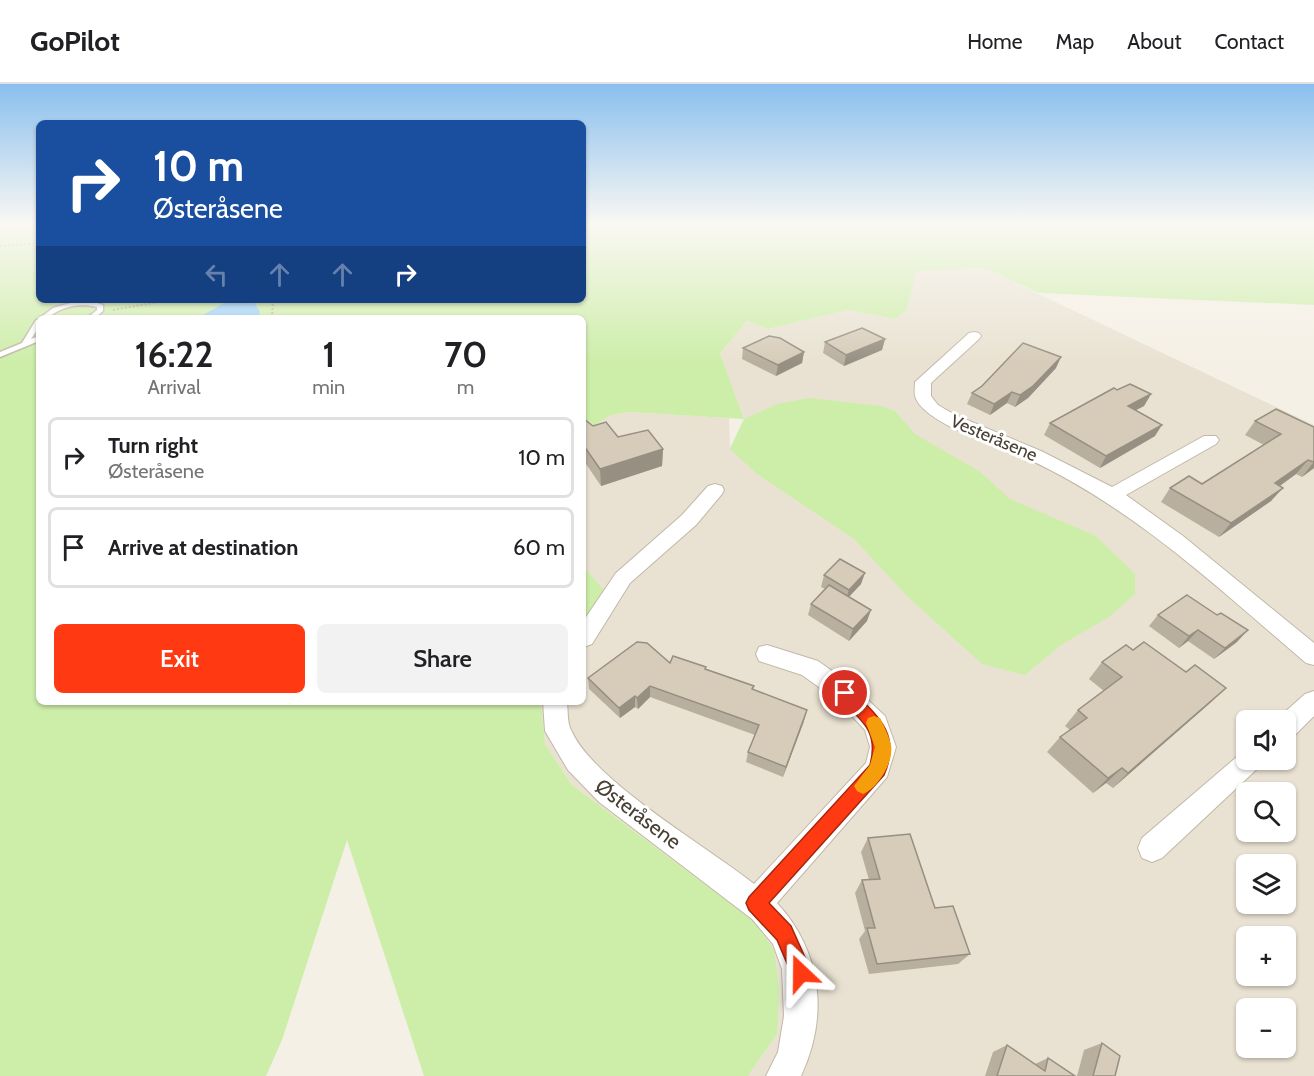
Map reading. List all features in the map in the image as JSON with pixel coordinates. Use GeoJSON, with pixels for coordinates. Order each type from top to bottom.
{"type":"FeatureCollection","features":[{"type":"Feature","properties":{"kind":"street","name":"Vesteråsene"},"geometry":{"type":"LineString","coordinates":[[974,336],[923,382],[923,396],[932,408],[949,419],[1045,459],[1112,495],[1176,541],[1314,656]]}},
{"type":"Feature","properties":{"kind":"street"},"geometry":{"type":"LineString","coordinates":[[1112,495],[1210,441]]}},
{"type":"Feature","properties":{"kind":"street"},"geometry":{"type":"LineString","coordinates":[[586,635],[623,578],[689,520],[716,490]]}},
{"type":"Feature","properties":{"kind":"street"},"geometry":{"type":"LineString","coordinates":[[756,903],[878,769],[883,747],[876,724],[845,693],[810,668],[767,654]]}},
{"type":"Feature","properties":{"kind":"street"},"geometry":{"type":"LineString","coordinates":[[1296,718],[1314,701]]}},
{"type":"Feature","properties":{"kind":"street","name":"Østeråsene"},"geometry":{"type":"LineString","coordinates":[[554,705],[553,710],[566,751],[592,780],[756,903],[784,933],[801,973],[801,1028],[789,1066],[783,1076]]}},
{"type":"Feature","properties":{"kind":"street"},"geometry":{"type":"LineString","coordinates":[[1152,848],[1238,770]]}},
{"type":"Feature","properties":{"kind":"lane"},"geometry":{"type":"LineString","coordinates":[[49,315],[61,307],[93,303],[101,306],[100,311],[95,315]]}},
{"type":"Feature","properties":{"kind":"lane"},"geometry":{"type":"LineString","coordinates":[[25,342],[36,326]]}},
{"type":"Feature","properties":{"kind":"lane"},"geometry":{"type":"LineString","coordinates":[[0,355],[36,339]]}},
{"type":"Feature","properties":{"kind":"path"},"geometry":{"type":"LineString","coordinates":[[100,311],[135,308],[158,303]]}},
{"type":"Feature","properties":{"kind":"shaded area"},"geometry":{"type":"Polygon","coordinates":[[[989,270],[1314,425],[1314,1076],[748,1076],[777,1034],[754,921],[572,785],[545,744],[541,705],[586,705],[586,616],[604,590],[586,569],[586,431],[611,415],[629,412],[729,418],[730,448],[744,419],[720,353],[747,321],[768,329],[848,310],[895,319],[907,310],[915,271],[989,270]]]}},
{"type":"Feature","properties":{"kind":"green space"},"geometry":{"type":"Polygon","coordinates":[[[0,270],[36,270],[36,303],[586,303],[586,270],[932,270],[916,271],[907,310],[895,319],[848,310],[768,329],[747,321],[720,353],[744,419],[629,412],[611,415],[586,431],[586,315],[36,315],[36,705],[541,705],[545,744],[572,785],[754,921],[774,950],[779,989],[777,1034],[748,1076],[424,1076],[347,840],[282,1040],[266,1076],[0,1076],[0,270]]]}},
{"type":"Feature","properties":{"kind":"green space"},"geometry":{"type":"Polygon","coordinates":[[[989,270],[1314,270],[1314,305],[1038,293],[989,270]]]}},
{"type":"Feature","properties":{"kind":"green space"},"geometry":{"type":"Polygon","coordinates":[[[809,398],[881,406],[895,411],[915,434],[979,471],[1010,499],[1096,536],[1135,574],[1135,594],[1109,617],[1061,645],[1025,675],[982,664],[909,598],[854,539],[757,474],[730,449],[744,419],[777,404],[809,398]]]}},
{"type":"Feature","properties":{"kind":"green space"},"geometry":{"type":"Polygon","coordinates":[[[586,569],[604,590],[586,616],[586,569]]]}},
{"type":"Feature","properties":{"kind":"water"},"geometry":{"type":"Polygon","coordinates":[[[224,303],[255,303],[260,312],[258,315],[203,315],[224,303]]]}},
{"type":"Feature","properties":{"kind":"building"},"geometry":{"type":"Polygon","coordinates":[[[862,328],[885,339],[846,355],[825,342],[862,328]]]}},
{"type":"Feature","properties":{"kind":"building"},"geometry":{"type":"Polygon","coordinates":[[[769,336],[780,338],[804,352],[778,365],[743,348],[769,336]]]}},
{"type":"Feature","properties":{"kind":"building"},"geometry":{"type":"Polygon","coordinates":[[[1023,343],[1061,357],[1033,386],[1020,395],[1012,392],[994,404],[972,393],[982,386],[1023,343]]]}},
{"type":"Feature","properties":{"kind":"building"},"geometry":{"type":"Polygon","coordinates":[[[1130,384],[1151,394],[1128,406],[1162,425],[1106,456],[1050,423],[1114,388],[1117,390],[1130,384]]]}},
{"type":"Feature","properties":{"kind":"building"},"geometry":{"type":"Polygon","coordinates":[[[1276,409],[1314,427],[1314,462],[1308,460],[1275,483],[1283,488],[1231,523],[1170,488],[1189,476],[1202,484],[1281,434],[1255,421],[1276,409]]]}},
{"type":"Feature","properties":{"kind":"building"},"geometry":{"type":"Polygon","coordinates":[[[586,421],[593,426],[606,422],[618,437],[648,430],[663,449],[600,469],[586,449],[586,421]]]}},
{"type":"Feature","properties":{"kind":"building"},"geometry":{"type":"Polygon","coordinates":[[[840,559],[865,573],[849,590],[824,575],[840,559]]]}},
{"type":"Feature","properties":{"kind":"building"},"geometry":{"type":"Polygon","coordinates":[[[829,585],[871,610],[853,629],[811,604],[829,585]]]}},
{"type":"Feature","properties":{"kind":"building"},"geometry":{"type":"Polygon","coordinates":[[[1187,595],[1217,615],[1221,613],[1248,630],[1225,648],[1198,630],[1189,636],[1158,615],[1187,595]]]}},
{"type":"Feature","properties":{"kind":"building"},"geometry":{"type":"Polygon","coordinates":[[[637,642],[647,643],[670,663],[673,656],[706,667],[705,669],[754,686],[752,689],[807,710],[786,767],[748,752],[759,725],[650,686],[637,698],[635,696],[619,708],[588,678],[637,642]]]}},
{"type":"Feature","properties":{"kind":"building"},"geometry":{"type":"Polygon","coordinates":[[[1144,642],[1186,672],[1195,665],[1226,688],[1128,773],[1122,768],[1108,778],[1060,737],[1087,718],[1078,710],[1122,677],[1102,662],[1126,645],[1133,650],[1144,642]]]}},
{"type":"Feature","properties":{"kind":"building"},"geometry":{"type":"Polygon","coordinates":[[[910,834],[935,908],[953,906],[970,954],[877,964],[867,928],[875,928],[862,880],[880,879],[868,838],[910,834]]]}},
{"type":"Feature","properties":{"kind":"building"},"geometry":{"type":"Polygon","coordinates":[[[1102,1043],[1120,1056],[1115,1076],[1093,1076],[1102,1043]]]}},
{"type":"Feature","properties":{"kind":"building"},"geometry":{"type":"Polygon","coordinates":[[[1007,1045],[1045,1071],[1048,1058],[1075,1076],[997,1076],[1007,1045]]]}},
{"type":"Feature","properties":{"kind":"slow traffic"},"geometry":{"type":"LineString","coordinates":[[863,786],[878,769],[883,747],[874,723]]}},
{"type":"Feature","properties":{"kind":"route"},"geometry":{"type":"LineString","coordinates":[[801,973],[784,933],[756,903],[878,769],[883,747],[876,724],[845,693]]}}]}
